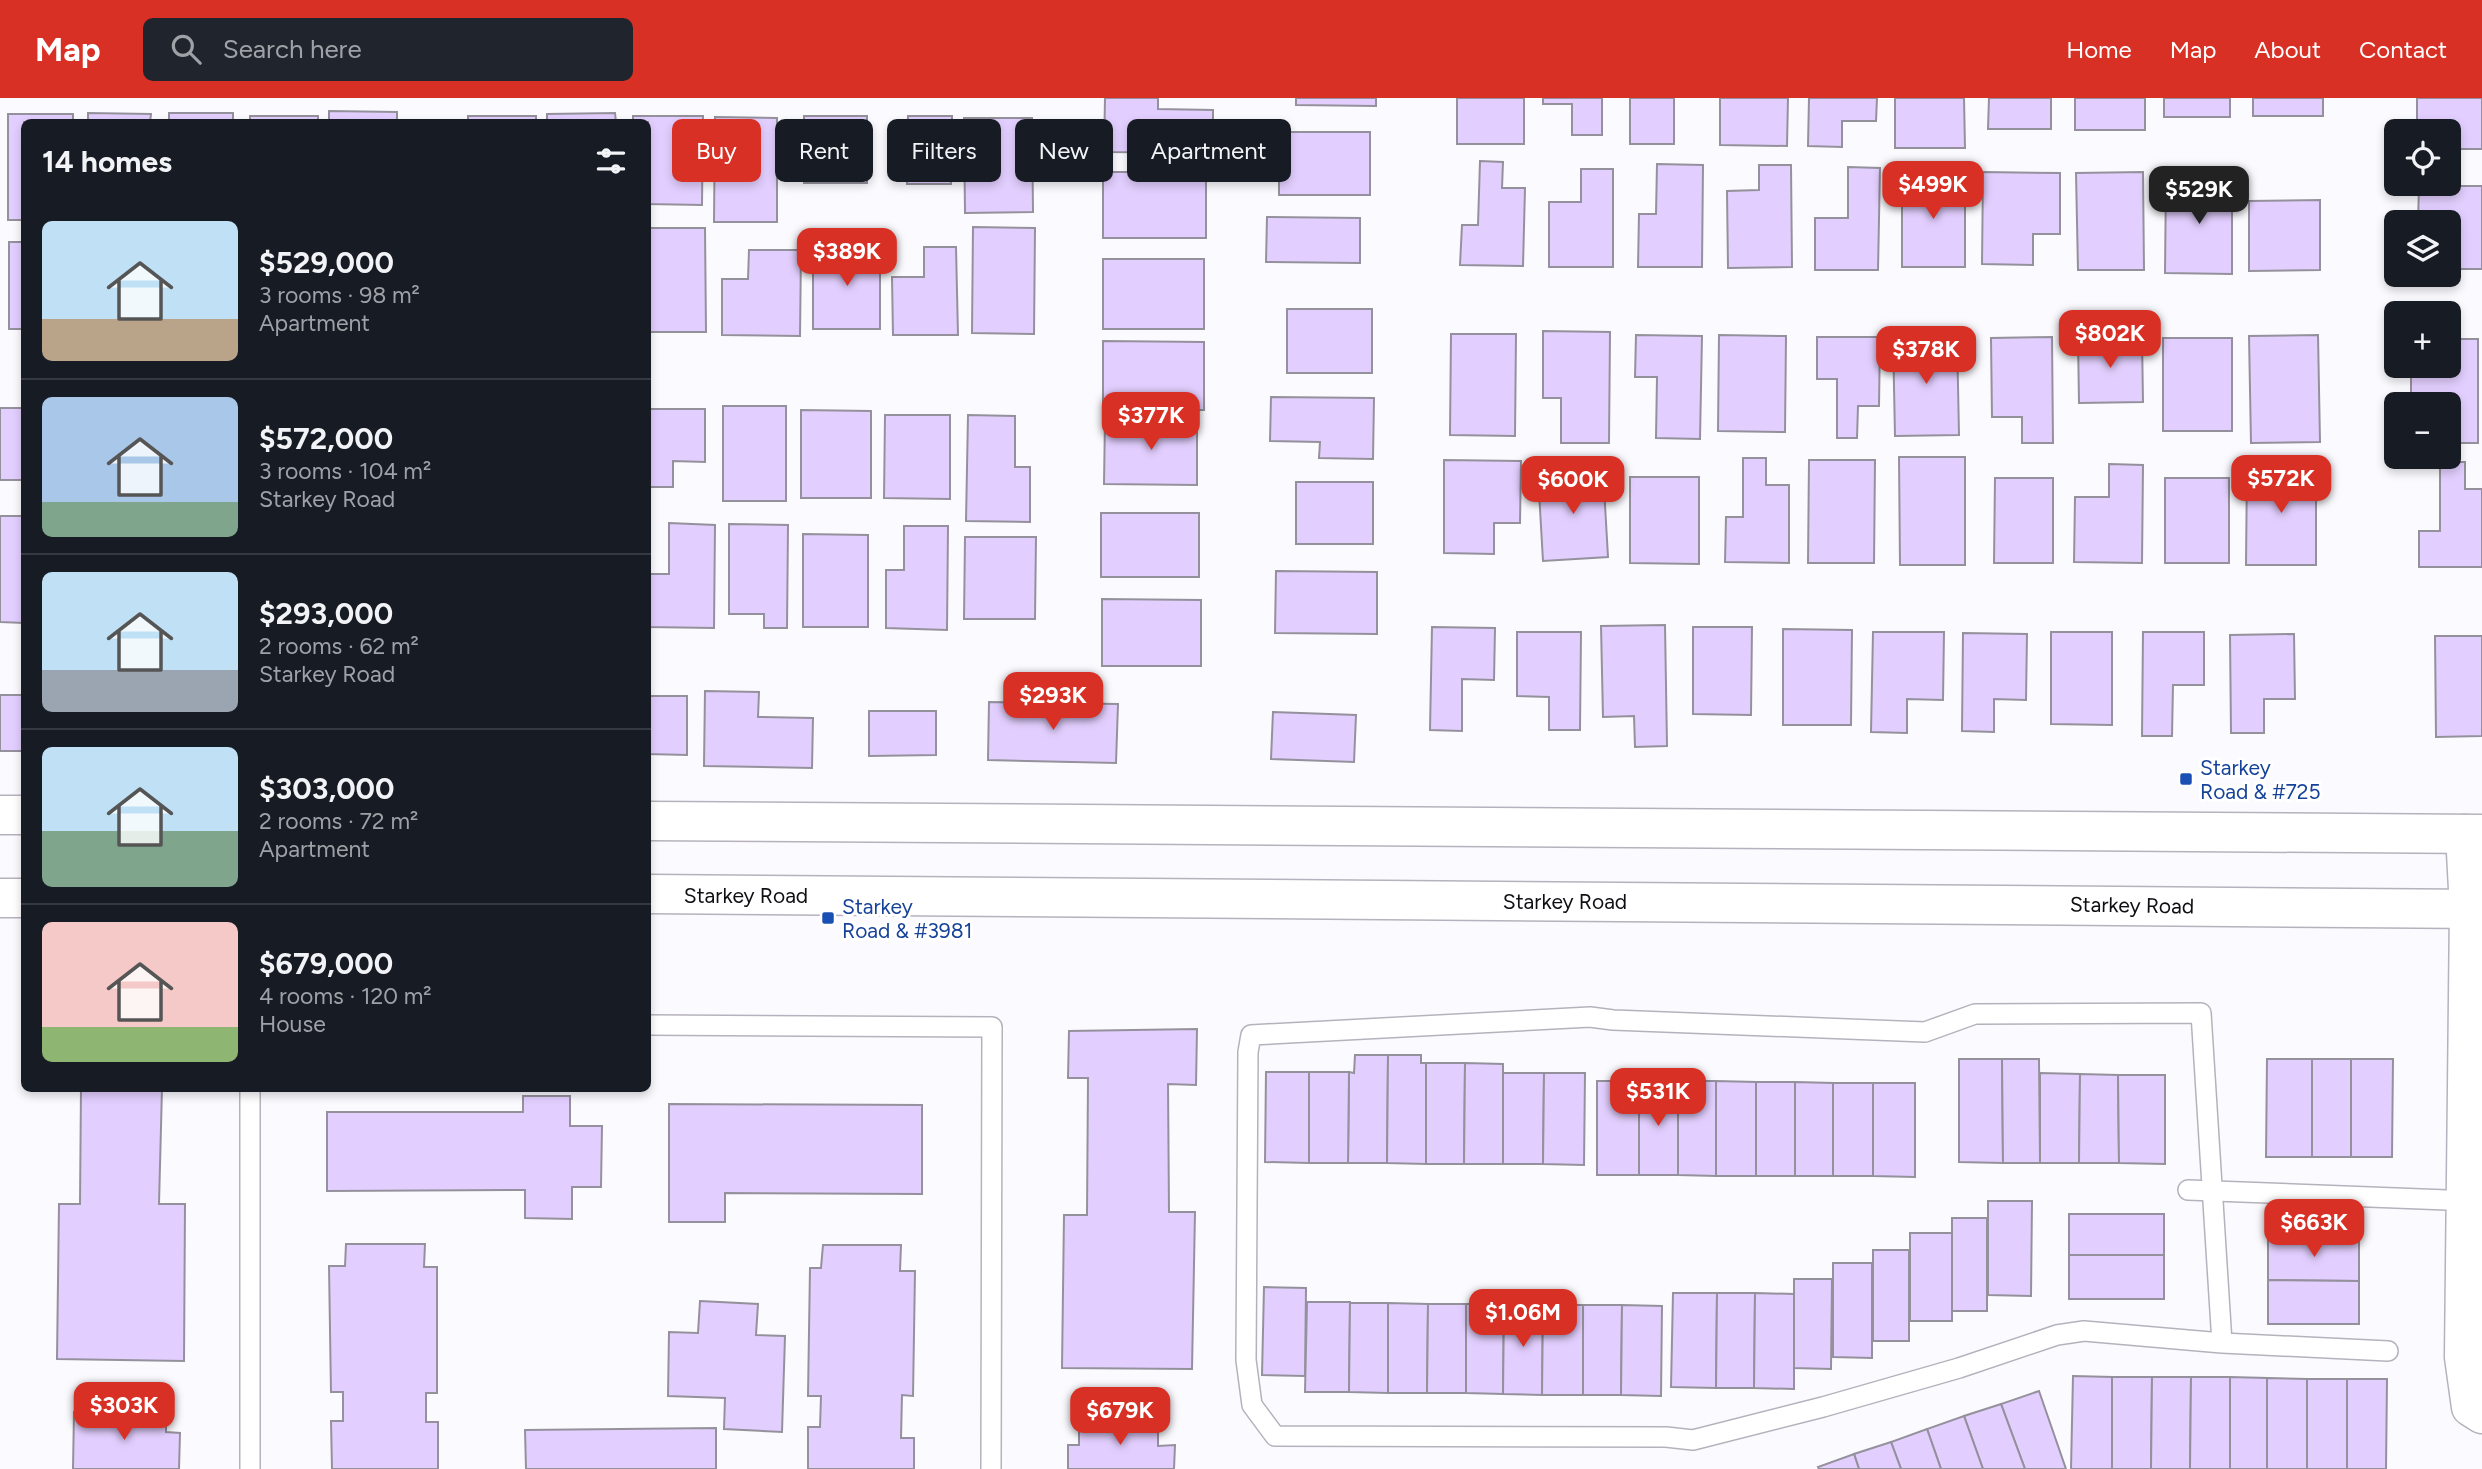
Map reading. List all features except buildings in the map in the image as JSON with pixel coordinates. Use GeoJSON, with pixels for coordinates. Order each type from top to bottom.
{"type":"FeatureCollection","features":[{"type":"Feature","properties":{"kind":"main road"},"geometry":{"type":"LineString","coordinates":[[0,815],[21,815]]}},
{"type":"Feature","properties":{"kind":"main road"},"geometry":{"type":"LineString","coordinates":[[651,821],[2474,834],[2473,1201],[2464,1357],[2471,1407],[2482,1414]]}},
{"type":"Feature","properties":{"kind":"main road","name":"Starkey Road"},"geometry":{"type":"LineString","coordinates":[[651,894],[2475,909]]}},
{"type":"Feature","properties":{"kind":"main road"},"geometry":{"type":"LineString","coordinates":[[0,898],[21,898]]}},
{"type":"Feature","properties":{"kind":"lane"},"geometry":{"type":"LineString","coordinates":[[2222,1343],[2201,1013],[1975,1014],[1925,1032],[1590,1017],[1251,1035],[1248,1052],[1246,1360],[1252,1405],[1275,1436],[1666,1437],[1693,1440],[1823,1407],[2057,1335],[2084,1331],[2222,1343],[2388,1351]]}},
{"type":"Feature","properties":{"kind":"lane"},"geometry":{"type":"LineString","coordinates":[[651,1025],[992,1027],[991,1469]]}},
{"type":"Feature","properties":{"kind":"lane"},"geometry":{"type":"LineString","coordinates":[[250,1469],[251,1092]]}},
{"type":"Feature","properties":{"kind":"lane"},"geometry":{"type":"LineString","coordinates":[[2188,1190],[2473,1201]]}},
{"type":"Feature","properties":{"kind":"place","name":"Starkey Road & #725"},"geometry":{"type":"Point","coordinates":[2186,779]}},
{"type":"Feature","properties":{"kind":"place","name":"Starkey Road & #3981"},"geometry":{"type":"Point","coordinates":[828,918]}}]}
